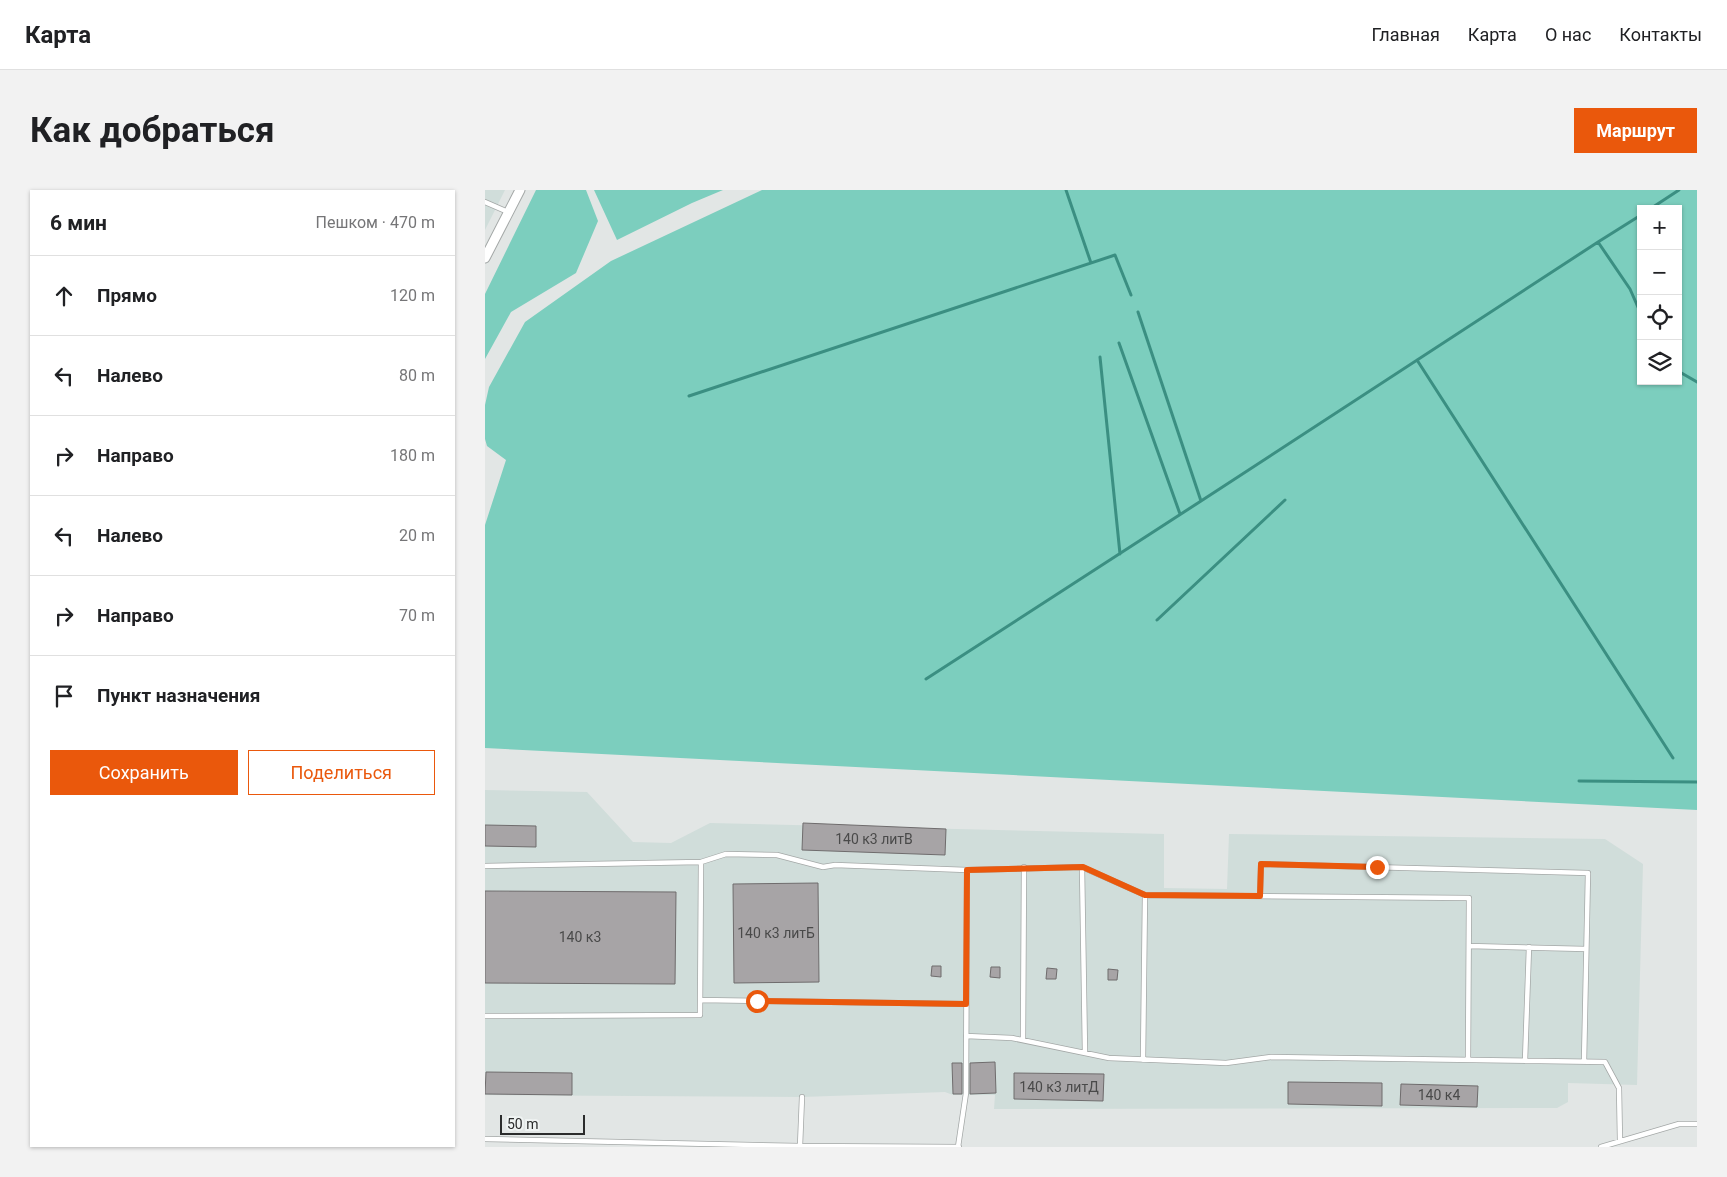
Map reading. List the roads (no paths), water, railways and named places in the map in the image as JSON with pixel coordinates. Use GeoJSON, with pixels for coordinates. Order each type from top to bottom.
{"type":"FeatureCollection","features":[{"type":"Feature","properties":{"kind":"street"},"geometry":{"type":"LineString","coordinates":[[485,258],[520,190]]}},
{"type":"Feature","properties":{"kind":"lane"},"geometry":{"type":"LineString","coordinates":[[485,202],[508,212]]}},
{"type":"Feature","properties":{"kind":"lane"},"geometry":{"type":"LineString","coordinates":[[485,866],[701,862],[726,854],[777,856],[823,866],[967,870],[1024,867],[1083,867],[1145,895],[1469,898],[1468,1060]]}},
{"type":"Feature","properties":{"kind":"lane"},"geometry":{"type":"LineString","coordinates":[[485,1016],[700,1015],[701,862]]}},
{"type":"Feature","properties":{"kind":"lane"},"geometry":{"type":"LineString","coordinates":[[1260,896],[1261,864],[1588,873],[1584,1062]]}},
{"type":"Feature","properties":{"kind":"lane"},"geometry":{"type":"LineString","coordinates":[[1023,1040],[1024,867]]}},
{"type":"Feature","properties":{"kind":"lane"},"geometry":{"type":"LineString","coordinates":[[1083,867],[1085,1053]]}},
{"type":"Feature","properties":{"kind":"lane"},"geometry":{"type":"LineString","coordinates":[[485,1139],[800,1146],[959,1147],[966,1092],[967,870]]}},
{"type":"Feature","properties":{"kind":"lane"},"geometry":{"type":"LineString","coordinates":[[1143,1060],[1145,895]]}},
{"type":"Feature","properties":{"kind":"lane"},"geometry":{"type":"LineString","coordinates":[[1469,946],[1587,949]]}},
{"type":"Feature","properties":{"kind":"lane"},"geometry":{"type":"LineString","coordinates":[[1525,1061],[1529,947]]}},
{"type":"Feature","properties":{"kind":"lane"},"geometry":{"type":"LineString","coordinates":[[700,1000],[966,1004]]}},
{"type":"Feature","properties":{"kind":"lane"},"geometry":{"type":"LineString","coordinates":[[966,1036],[1012,1038],[1109,1058],[1225,1064],[1271,1057],[1605,1062],[1619,1088],[1620,1141]]}},
{"type":"Feature","properties":{"kind":"lane"},"geometry":{"type":"LineString","coordinates":[[800,1146],[802,1096]]}},
{"type":"Feature","properties":{"kind":"lane"},"geometry":{"type":"LineString","coordinates":[[1601,1147],[1679,1124],[1697,1124]]}},
{"type":"Feature","properties":{"kind":"waterway"},"geometry":{"type":"LineString","coordinates":[[1066,190],[1091,263]]}},
{"type":"Feature","properties":{"kind":"waterway"},"geometry":{"type":"LineString","coordinates":[[1656,205],[1679,190]]}},
{"type":"Feature","properties":{"kind":"waterway"},"geometry":{"type":"LineString","coordinates":[[1637,218],[1598,242],[1630,289],[1637,305]]}},
{"type":"Feature","properties":{"kind":"waterway"},"geometry":{"type":"LineString","coordinates":[[1138,312],[1201,501],[1598,242]]}},
{"type":"Feature","properties":{"kind":"waterway"},"geometry":{"type":"LineString","coordinates":[[689,396],[1115,255],[1131,295]]}},
{"type":"Feature","properties":{"kind":"waterway"},"geometry":{"type":"LineString","coordinates":[[1119,343],[1180,514]]}},
{"type":"Feature","properties":{"kind":"waterway"},"geometry":{"type":"LineString","coordinates":[[1100,357],[1120,554]]}},
{"type":"Feature","properties":{"kind":"waterway"},"geometry":{"type":"LineString","coordinates":[[1417,360],[1673,758]]}},
{"type":"Feature","properties":{"kind":"waterway"},"geometry":{"type":"LineString","coordinates":[[1682,373],[1697,382]]}},
{"type":"Feature","properties":{"kind":"waterway"},"geometry":{"type":"LineString","coordinates":[[1157,620],[1285,500]]}},
{"type":"Feature","properties":{"kind":"waterway"},"geometry":{"type":"LineString","coordinates":[[926,679],[1201,501]]}},
{"type":"Feature","properties":{"kind":"waterway"},"geometry":{"type":"LineString","coordinates":[[1579,781],[1697,782]]}}]}
